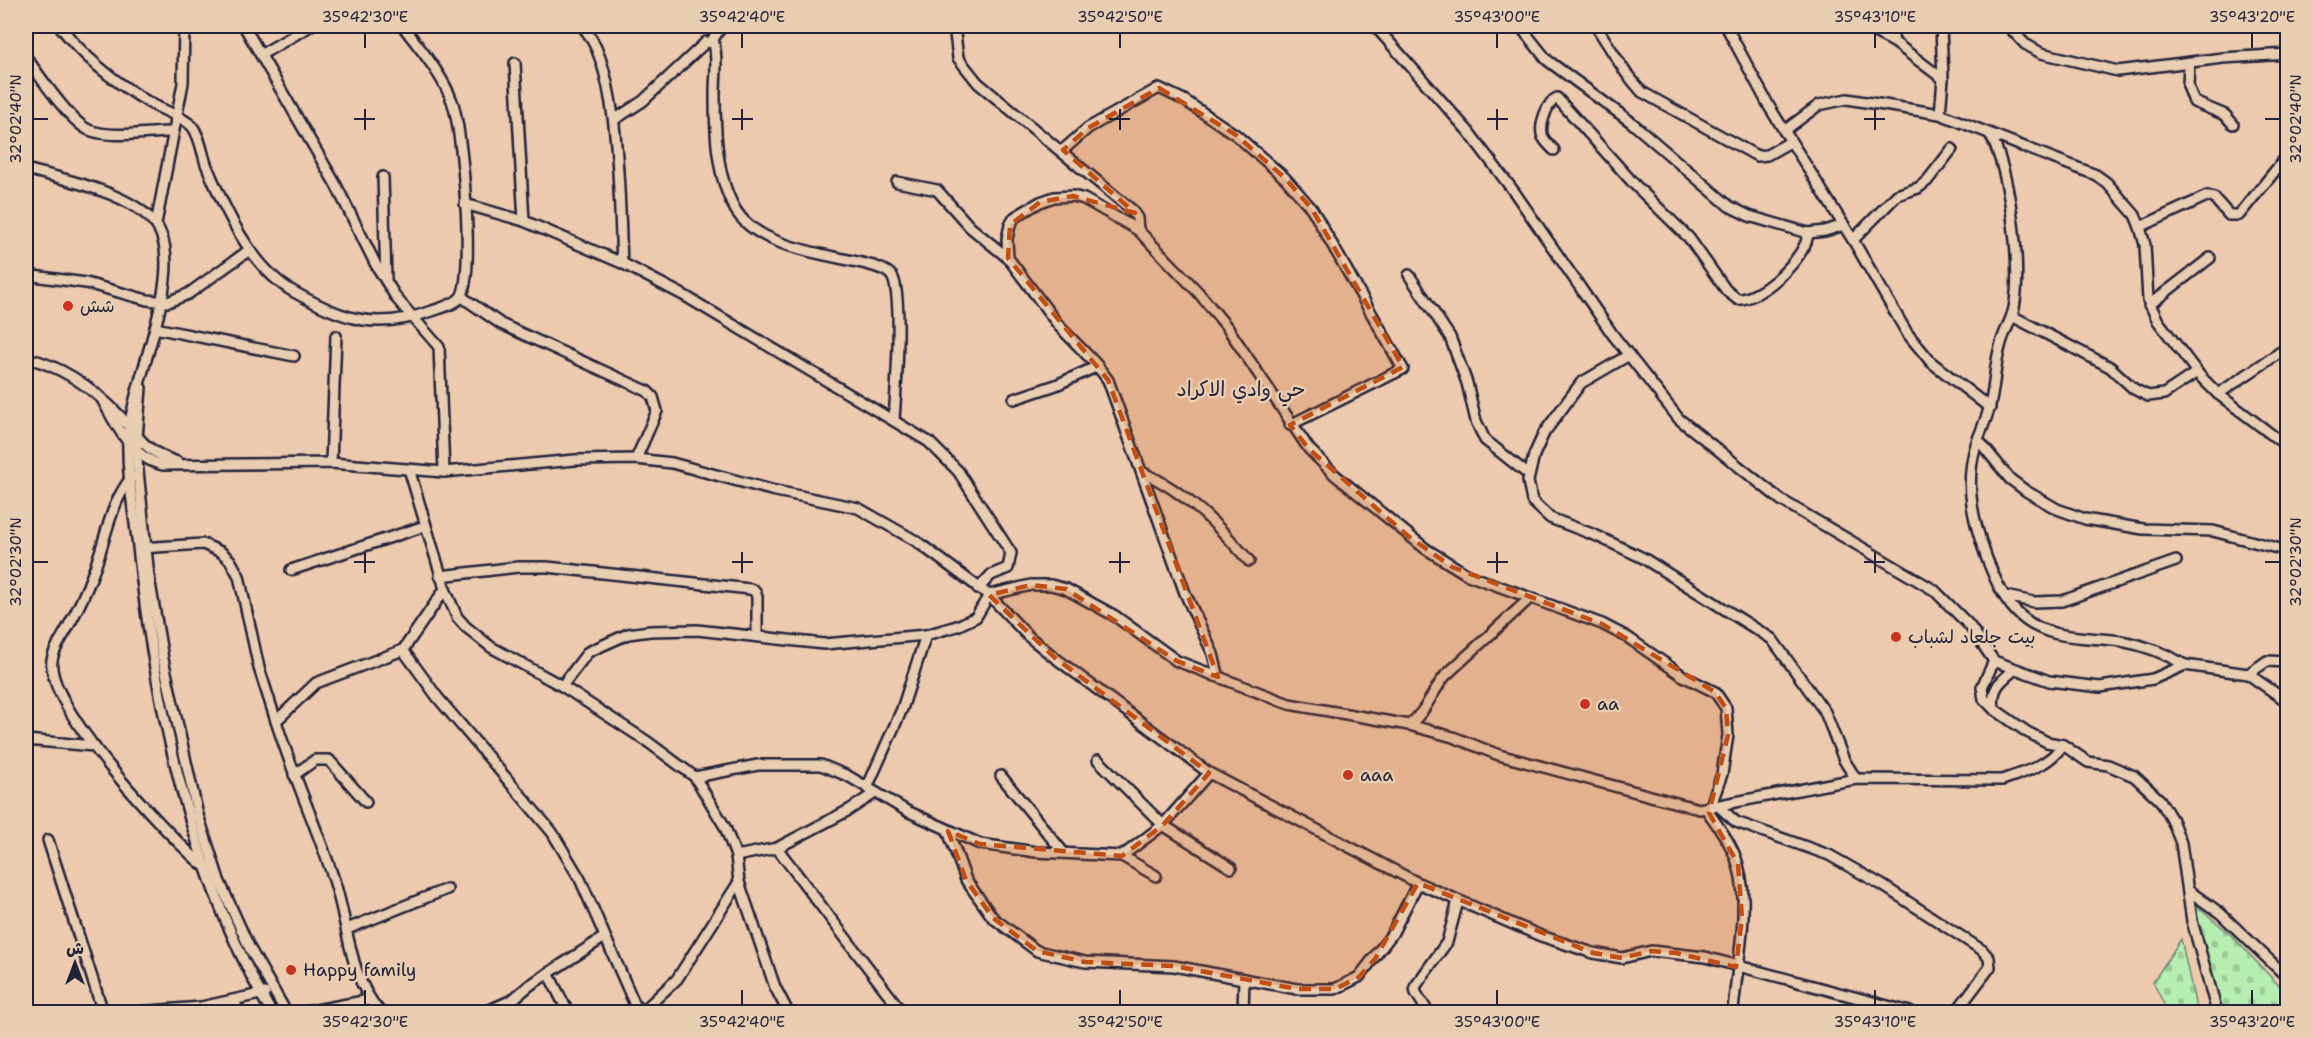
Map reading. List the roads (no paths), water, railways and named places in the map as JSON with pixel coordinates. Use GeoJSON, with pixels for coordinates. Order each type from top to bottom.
{"type":"FeatureCollection","features":[{"type":"Feature","properties":{"kind":"street"},"geometry":{"type":"LineString","coordinates":[[60,26],[77,46],[109,75],[150,104],[187,123],[196,134],[206,164],[248,251],[279,282],[328,308],[377,322],[412,317],[438,309],[462,297],[466,281],[462,147],[452,99],[403,26]]}},
{"type":"Feature","properties":{"kind":"street"},"geometry":{"type":"LineString","coordinates":[[156,224],[185,70],[184,26]]}},
{"type":"Feature","properties":{"kind":"street"},"geometry":{"type":"LineString","coordinates":[[244,26],[262,54],[386,281],[412,317],[432,336],[439,348],[444,472]]}},
{"type":"Feature","properties":{"kind":"street"},"geometry":{"type":"LineString","coordinates":[[262,54],[310,26]]}},
{"type":"Feature","properties":{"kind":"street"},"geometry":{"type":"LineString","coordinates":[[582,26],[596,48],[614,120],[622,263]]}},
{"type":"Feature","properties":{"kind":"street"},"geometry":{"type":"LineString","coordinates":[[614,120],[643,101],[698,48],[711,42],[722,26]]}},
{"type":"Feature","properties":{"kind":"street"},"geometry":{"type":"LineString","coordinates":[[954,26],[957,52],[978,83],[1063,150],[1132,210],[1137,218],[1138,230]]}},
{"type":"Feature","properties":{"kind":"street"},"geometry":{"type":"LineString","coordinates":[[1375,26],[1467,131],[1515,193],[1540,233],[1629,355],[1683,424],[1781,500],[1934,590],[1969,625],[1994,661],[2049,681],[2100,687],[2153,679],[2185,665]]}},
{"type":"Feature","properties":{"kind":"street"},"geometry":{"type":"LineString","coordinates":[[1520,26],[1547,60],[1631,122],[1729,206],[1749,216],[1808,233],[1844,225]]}},
{"type":"Feature","properties":{"kind":"street"},"geometry":{"type":"LineString","coordinates":[[1596,26],[1635,84],[1660,103],[1757,156],[1767,154],[1790,142]]}},
{"type":"Feature","properties":{"kind":"street"},"geometry":{"type":"LineString","coordinates":[[1726,26],[1790,142],[1844,225],[1907,333],[1918,348],[1952,380],[1990,408]]}},
{"type":"Feature","properties":{"kind":"street"},"geometry":{"type":"LineString","coordinates":[[1863,26],[1894,42],[1942,79]]}},
{"type":"Feature","properties":{"kind":"street"},"geometry":{"type":"LineString","coordinates":[[1891,26],[1894,42]]}},
{"type":"Feature","properties":{"kind":"street"},"geometry":{"type":"LineString","coordinates":[[1940,114],[1941,26]]}},
{"type":"Feature","properties":{"kind":"street"},"geometry":{"type":"LineString","coordinates":[[2008,26],[2025,44],[2042,53],[2071,62],[2118,71],[2288,54]]}},
{"type":"Feature","properties":{"kind":"street"},"geometry":{"type":"LineString","coordinates":[[711,42],[714,43],[716,50],[715,93],[720,165],[729,196],[738,213],[753,231],[771,241],[871,267],[891,275],[897,301],[894,419]]}},
{"type":"Feature","properties":{"kind":"street"},"geometry":{"type":"LineString","coordinates":[[26,57],[73,117],[87,129],[103,132],[172,132]]}},
{"type":"Feature","properties":{"kind":"street"},"geometry":{"type":"LineString","coordinates":[[515,63],[524,221]]}},
{"type":"Feature","properties":{"kind":"street"},"geometry":{"type":"LineString","coordinates":[[2189,63],[2188,86],[2194,102],[2225,115],[2233,124]]}},
{"type":"Feature","properties":{"kind":"street"},"geometry":{"type":"LineString","coordinates":[[1063,150],[1088,128],[1159,88],[1184,100],[1236,135],[1285,178],[1312,209],[1339,259],[1377,319],[1403,369],[1290,425]]}},
{"type":"Feature","properties":{"kind":"street"},"geometry":{"type":"LineString","coordinates":[[1554,150],[1543,139],[1541,131],[1548,106],[1557,98],[1635,185],[1689,238],[1726,290],[1737,299],[1747,298],[1758,292],[1793,264],[1802,254],[1808,233]]}},
{"type":"Feature","properties":{"kind":"street"},"geometry":{"type":"LineString","coordinates":[[1784,131],[1819,105],[1839,99],[1940,114],[2096,174],[2135,215],[2140,226],[2145,245],[2149,305],[2198,372],[2218,394],[2288,447]]}},
{"type":"Feature","properties":{"kind":"street"},"geometry":{"type":"LineString","coordinates":[[1990,134],[2003,164],[2009,197],[2015,265],[2012,316],[2000,344],[1990,408],[1972,463],[1971,511],[1988,561],[2005,596],[2021,616],[2051,633],[2138,645],[2162,652],[2185,665],[2248,674],[2288,702]]}},
{"type":"Feature","properties":{"kind":"street"},"geometry":{"type":"LineString","coordinates":[[1853,240],[1897,195],[1918,188],[1927,181],[1952,149]]}},
{"type":"Feature","properties":{"kind":"street"},"geometry":{"type":"LineString","coordinates":[[2140,226],[2207,196],[2214,198],[2229,215],[2240,215],[2288,155]]}},
{"type":"Feature","properties":{"kind":"street"},"geometry":{"type":"LineString","coordinates":[[26,169],[127,202],[156,224],[161,234],[165,256],[160,303],[129,428]]}},
{"type":"Feature","properties":{"kind":"street"},"geometry":{"type":"LineString","coordinates":[[383,177],[386,281]]}},
{"type":"Feature","properties":{"kind":"street"},"geometry":{"type":"LineString","coordinates":[[897,182],[937,189],[970,226],[1008,258],[1064,332],[1098,366],[1108,380],[1196,620],[1213,654],[1218,674],[1215,676]]}},
{"type":"Feature","properties":{"kind":"street"},"geometry":{"type":"LineString","coordinates":[[1008,258],[1007,239],[1015,217],[1040,202],[1054,197],[1073,196],[1084,199],[1138,230],[1198,292],[1227,327],[1290,425],[1309,449],[1335,475],[1425,549],[1468,575],[1602,624],[1627,637],[1683,676],[1715,692],[1726,708],[1729,726],[1722,774],[1712,808],[1738,864],[1742,918],[1733,1012]]}},
{"type":"Feature","properties":{"kind":"street"},"geometry":{"type":"LineString","coordinates":[[465,204],[524,221],[622,263],[685,296],[929,442],[958,471],[1011,553],[1008,568],[992,575],[978,589]]}},
{"type":"Feature","properties":{"kind":"street"},"geometry":{"type":"LineString","coordinates":[[26,275],[94,285],[160,303],[174,301],[188,294],[248,251]]}},
{"type":"Feature","properties":{"kind":"street"},"geometry":{"type":"LineString","coordinates":[[2149,305],[2210,258]]}},
{"type":"Feature","properties":{"kind":"street"},"geometry":{"type":"LineString","coordinates":[[1410,275],[1450,337],[1467,383],[1476,421],[1485,440],[1529,475]]}},
{"type":"Feature","properties":{"kind":"street"},"geometry":{"type":"LineString","coordinates":[[462,297],[501,324],[624,379],[650,394],[657,404],[657,411],[636,459]]}},
{"type":"Feature","properties":{"kind":"street"},"geometry":{"type":"LineString","coordinates":[[2012,316],[2110,367],[2134,389],[2148,396],[2164,394],[2198,372]]}},
{"type":"Feature","properties":{"kind":"street"},"geometry":{"type":"LineString","coordinates":[[155,328],[294,356]]}},
{"type":"Feature","properties":{"kind":"street"},"geometry":{"type":"LineString","coordinates":[[331,462],[336,336]]}},
{"type":"Feature","properties":{"kind":"street"},"geometry":{"type":"LineString","coordinates":[[2218,394],[2288,347]]}},
{"type":"Feature","properties":{"kind":"street"},"geometry":{"type":"LineString","coordinates":[[1629,355],[1577,387],[1539,441],[1529,475],[1528,493],[1541,512],[1643,558],[1772,639],[1826,712],[1844,760],[1857,779]]}},
{"type":"Feature","properties":{"kind":"street"},"geometry":{"type":"LineString","coordinates":[[26,358],[71,376],[103,401],[129,428],[136,451],[134,475],[121,494],[86,590],[52,659],[54,676],[66,705],[94,746],[165,828],[203,865]]}},
{"type":"Feature","properties":{"kind":"street"},"geometry":{"type":"LineString","coordinates":[[1014,399],[1056,385],[1098,366]]}},
{"type":"Feature","properties":{"kind":"street"},"geometry":{"type":"LineString","coordinates":[[140,380],[133,440],[134,475],[142,547],[146,620],[156,674],[203,865],[224,923],[271,1012]]}},
{"type":"Feature","properties":{"kind":"street"},"geometry":{"type":"LineString","coordinates":[[103,401],[133,440],[158,456],[185,464]]}},
{"type":"Feature","properties":{"kind":"street"},"geometry":{"type":"LineString","coordinates":[[1979,441],[2010,479],[2026,491],[2058,509],[2085,519],[2143,529],[2213,531],[2288,551]]}},
{"type":"Feature","properties":{"kind":"street"},"geometry":{"type":"LineString","coordinates":[[136,451],[156,463],[331,462],[444,472],[575,460],[636,459],[672,463],[771,490],[858,507],[916,541],[989,595],[1028,636],[1209,773],[1418,883],[1541,936],[1612,957],[1659,952],[1705,957],[1910,1012]]}},
{"type":"Feature","properties":{"kind":"street"},"geometry":{"type":"LineString","coordinates":[[409,469],[445,589],[452,607],[466,627],[506,656],[562,686],[648,742],[695,777],[725,827],[736,856],[739,882],[775,987],[788,1012]]}},
{"type":"Feature","properties":{"kind":"street"},"geometry":{"type":"LineString","coordinates":[[1142,472],[1163,482],[1194,503],[1249,561]]}},
{"type":"Feature","properties":{"kind":"street"},"geometry":{"type":"LineString","coordinates":[[291,570],[425,526]]}},
{"type":"Feature","properties":{"kind":"street"},"geometry":{"type":"LineString","coordinates":[[142,547],[203,544],[221,552],[230,560],[239,576],[259,668],[294,775],[334,880],[357,974],[369,1000],[380,1012]]}},
{"type":"Feature","properties":{"kind":"street"},"geometry":{"type":"LineString","coordinates":[[142,547],[163,659],[198,814],[219,880],[236,919],[286,1012]]}},
{"type":"Feature","properties":{"kind":"street"},"geometry":{"type":"LineString","coordinates":[[2005,596],[2034,602],[2062,601],[2176,561]]}},
{"type":"Feature","properties":{"kind":"street"},"geometry":{"type":"LineString","coordinates":[[441,576],[519,567],[547,567],[750,589],[757,597],[757,635]]}},
{"type":"Feature","properties":{"kind":"street"},"geometry":{"type":"LineString","coordinates":[[562,686],[588,652],[628,634],[677,629],[757,635],[824,644],[927,634],[957,626],[976,617],[989,595],[1031,585],[1051,585],[1066,589],[1115,616],[1177,661],[1288,704],[1409,725],[1453,737],[1499,755],[1712,808],[1736,822],[1829,855],[1882,885],[1982,950],[1989,958],[1990,967],[1956,1012]]}},
{"type":"Feature","properties":{"kind":"street"},"geometry":{"type":"LineString","coordinates":[[276,722],[316,683],[403,650],[445,589]]}},
{"type":"Feature","properties":{"kind":"street"},"geometry":{"type":"LineString","coordinates":[[1409,725],[1422,715],[1434,690],[1445,676],[1530,598]]}},
{"type":"Feature","properties":{"kind":"street"},"geometry":{"type":"LineString","coordinates":[[736,856],[777,848],[849,810],[871,791],[927,634]]}},
{"type":"Feature","properties":{"kind":"street"},"geometry":{"type":"LineString","coordinates":[[403,650],[438,698],[552,832],[575,869],[603,938],[640,1012],[677,979],[739,882]]}},
{"type":"Feature","properties":{"kind":"street"},"geometry":{"type":"LineString","coordinates":[[1994,661],[1982,687],[1984,699],[1994,709],[2027,732],[2047,742],[2063,745],[2088,762],[2108,765],[2134,776],[2160,800],[2172,820],[2181,843],[2192,921],[2217,1012]]}},
{"type":"Feature","properties":{"kind":"street"},"geometry":{"type":"LineString","coordinates":[[2248,674],[2267,662],[2288,662]]}},
{"type":"Feature","properties":{"kind":"street"},"geometry":{"type":"LineString","coordinates":[[1994,709],[1992,697],[1998,682],[2014,670]]}},
{"type":"Feature","properties":{"kind":"street"},"geometry":{"type":"LineString","coordinates":[[26,740],[94,746]]}},
{"type":"Feature","properties":{"kind":"street"},"geometry":{"type":"LineString","coordinates":[[1712,808],[1857,779],[2002,780],[2024,773],[2054,757],[2063,745]]}},
{"type":"Feature","properties":{"kind":"street"},"geometry":{"type":"LineString","coordinates":[[294,775],[315,760],[329,760],[366,802]]}},
{"type":"Feature","properties":{"kind":"street"},"geometry":{"type":"LineString","coordinates":[[1098,760],[1163,825],[1231,868]]}},
{"type":"Feature","properties":{"kind":"street"},"geometry":{"type":"LineString","coordinates":[[695,777],[758,765],[821,765],[848,776],[871,791],[948,831],[980,844],[1036,852],[1122,856],[1156,876]]}},
{"type":"Feature","properties":{"kind":"street"},"geometry":{"type":"LineString","coordinates":[[1122,856],[1163,825],[1209,773]]}},
{"type":"Feature","properties":{"kind":"street"},"geometry":{"type":"LineString","coordinates":[[1002,776],[1064,852]]}},
{"type":"Feature","properties":{"kind":"street"},"geometry":{"type":"LineString","coordinates":[[948,831],[966,880],[993,918],[1037,951],[1085,962],[1174,966],[1297,989],[1335,989],[1350,983],[1375,959],[1392,934],[1418,883]]}},
{"type":"Feature","properties":{"kind":"street"},"geometry":{"type":"LineString","coordinates":[[48,840],[103,1012]]}},
{"type":"Feature","properties":{"kind":"street"},"geometry":{"type":"LineString","coordinates":[[777,848],[902,1012]]}},
{"type":"Feature","properties":{"kind":"street"},"geometry":{"type":"LineString","coordinates":[[347,929],[447,890]]}},
{"type":"Feature","properties":{"kind":"street"},"geometry":{"type":"LineString","coordinates":[[2189,891],[2228,920],[2288,978]]}},
{"type":"Feature","properties":{"kind":"street"},"geometry":{"type":"LineString","coordinates":[[1428,1012],[1416,993],[1415,987],[1447,942],[1458,901]]}},
{"type":"Feature","properties":{"kind":"street"},"geometry":{"type":"LineString","coordinates":[[224,923],[236,919]]}},
{"type":"Feature","properties":{"kind":"street"},"geometry":{"type":"LineString","coordinates":[[485,1012],[512,1000],[548,973],[603,938]]}},
{"type":"Feature","properties":{"kind":"street"},"geometry":{"type":"LineString","coordinates":[[548,973],[567,1012]]}},
{"type":"Feature","properties":{"kind":"street"},"geometry":{"type":"LineString","coordinates":[[1243,1012],[1245,979]]}},
{"type":"Feature","properties":{"kind":"street"},"geometry":{"type":"LineString","coordinates":[[137,1012],[201,1007],[273,991]]}},
{"type":"Feature","properties":{"kind":"street"},"geometry":{"type":"LineString","coordinates":[[234,1000],[239,1012]]}},
{"type":"Feature","properties":{"kind":"street"},"geometry":{"type":"LineString","coordinates":[[305,1012],[369,1000]]}},
{"type":"Feature","properties":{"kind":"place","name":"شش"},"geometry":{"type":"Point","coordinates":[68,306]}},
{"type":"Feature","properties":{"kind":"place","name":"بيت جلعاد لشباب"},"geometry":{"type":"Point","coordinates":[1896,637]}},
{"type":"Feature","properties":{"kind":"place","name":"aa"},"geometry":{"type":"Point","coordinates":[1585,704]}},
{"type":"Feature","properties":{"kind":"place","name":"aaa"},"geometry":{"type":"Point","coordinates":[1348,775]}},
{"type":"Feature","properties":{"kind":"place","name":"Happy family"},"geometry":{"type":"Point","coordinates":[291,970]}},
{"type":"Feature","properties":{"kind":"district","name":"حي وادي الاكراد"},"geometry":{"type":"Point","coordinates":[1241,389]}}]}
